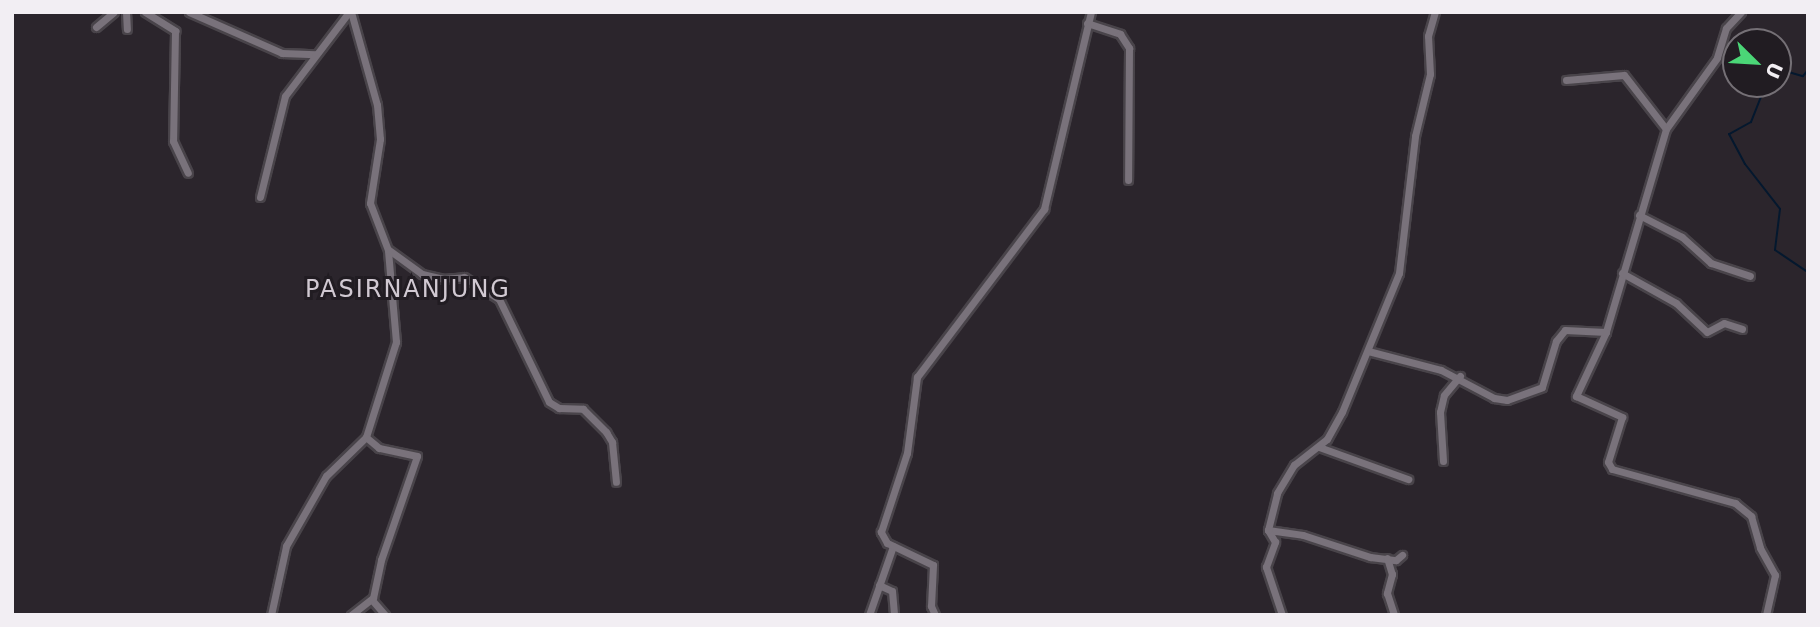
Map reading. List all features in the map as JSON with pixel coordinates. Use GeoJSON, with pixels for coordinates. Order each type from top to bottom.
{"type":"FeatureCollection","features":[{"type":"Feature","properties":{"kind":"street"},"geometry":{"type":"LineString","coordinates":[[96,27],[114,12]]}},
{"type":"Feature","properties":{"kind":"street"},"geometry":{"type":"LineString","coordinates":[[126,12],[127,29]]}},
{"type":"Feature","properties":{"kind":"street"},"geometry":{"type":"LineString","coordinates":[[145,12],[175,31],[173,141],[188,173]]}},
{"type":"Feature","properties":{"kind":"street"},"geometry":{"type":"LineString","coordinates":[[189,12],[282,53],[315,54]]}},
{"type":"Feature","properties":{"kind":"street"},"geometry":{"type":"LineString","coordinates":[[260,197],[285,96],[350,12]]}},
{"type":"Feature","properties":{"kind":"street"},"geometry":{"type":"LineString","coordinates":[[271,615],[286,546],[326,476],[366,437],[396,342],[388,250],[370,204],[380,139],[377,105],[350,12]]}},
{"type":"Feature","properties":{"kind":"street"},"geometry":{"type":"LineString","coordinates":[[935,615],[931,606],[933,565],[893,546],[883,539],[881,532],[907,453],[918,373],[942,349],[988,279],[1044,209],[1091,12]]}},
{"type":"Feature","properties":{"kind":"street"},"geometry":{"type":"LineString","coordinates":[[1282,615],[1279,597],[1268,582],[1266,567],[1275,542],[1268,530],[1277,493],[1286,475],[1319,447],[1342,412],[1403,261],[1415,136],[1430,74],[1428,36],[1435,12]]}},
{"type":"Feature","properties":{"kind":"street"},"geometry":{"type":"LineString","coordinates":[[1741,12],[1727,27],[1717,58],[1666,129],[1606,332],[1576,396],[1622,416],[1609,467],[1745,510],[1755,522],[1760,548],[1776,575],[1766,615]]}},
{"type":"Feature","properties":{"kind":"street"},"geometry":{"type":"LineString","coordinates":[[1087,23],[1120,34],[1129,48],[1128,180]]}},
{"type":"Feature","properties":{"kind":"street"},"geometry":{"type":"LineString","coordinates":[[1566,80],[1624,75],[1666,129]]}},
{"type":"Feature","properties":{"kind":"street"},"geometry":{"type":"LineString","coordinates":[[1639,215],[1682,237],[1711,263],[1750,276]]}},
{"type":"Feature","properties":{"kind":"street"},"geometry":{"type":"LineString","coordinates":[[388,250],[422,274],[443,279],[464,277],[492,292],[507,311],[548,402],[559,408],[583,409],[606,432],[612,442],[616,482]]}},
{"type":"Feature","properties":{"kind":"street"},"geometry":{"type":"LineString","coordinates":[[1622,273],[1676,303],[1707,332],[1724,323],[1742,329]]}},
{"type":"Feature","properties":{"kind":"street"},"geometry":{"type":"LineString","coordinates":[[1368,351],[1460,376],[1494,398],[1507,400],[1535,392],[1544,384],[1553,349],[1565,330],[1606,332]]}},
{"type":"Feature","properties":{"kind":"street"},"geometry":{"type":"LineString","coordinates":[[1443,461],[1442,404],[1460,376]]}},
{"type":"Feature","properties":{"kind":"street"},"geometry":{"type":"LineString","coordinates":[[351,615],[372,600],[417,456],[379,447],[366,437]]}},
{"type":"Feature","properties":{"kind":"street"},"geometry":{"type":"LineString","coordinates":[[1319,447],[1408,479]]}},
{"type":"Feature","properties":{"kind":"street"},"geometry":{"type":"LineString","coordinates":[[1268,530],[1396,560],[1402,555]]}},
{"type":"Feature","properties":{"kind":"street"},"geometry":{"type":"LineString","coordinates":[[869,615],[893,546]]}},
{"type":"Feature","properties":{"kind":"street"},"geometry":{"type":"LineString","coordinates":[[1387,558],[1392,574],[1387,593],[1394,615]]}},
{"type":"Feature","properties":{"kind":"street"},"geometry":{"type":"LineString","coordinates":[[879,586],[892,591],[894,615]]}},
{"type":"Feature","properties":{"kind":"street"},"geometry":{"type":"LineString","coordinates":[[372,600],[385,615]]}},
{"type":"Feature","properties":{"kind":"waterway"},"geometry":{"type":"LineString","coordinates":[[1792,73],[1803,76],[1808,70]]}},
{"type":"Feature","properties":{"kind":"waterway"},"geometry":{"type":"LineString","coordinates":[[1760,98],[1751,122],[1729,134],[1745,164],[1780,209],[1775,250],[1808,272]]}},
{"type":"Feature","properties":{"kind":"district","name":"PASIRNANJUNG"},"geometry":{"type":"Point","coordinates":[408,290]}}]}
